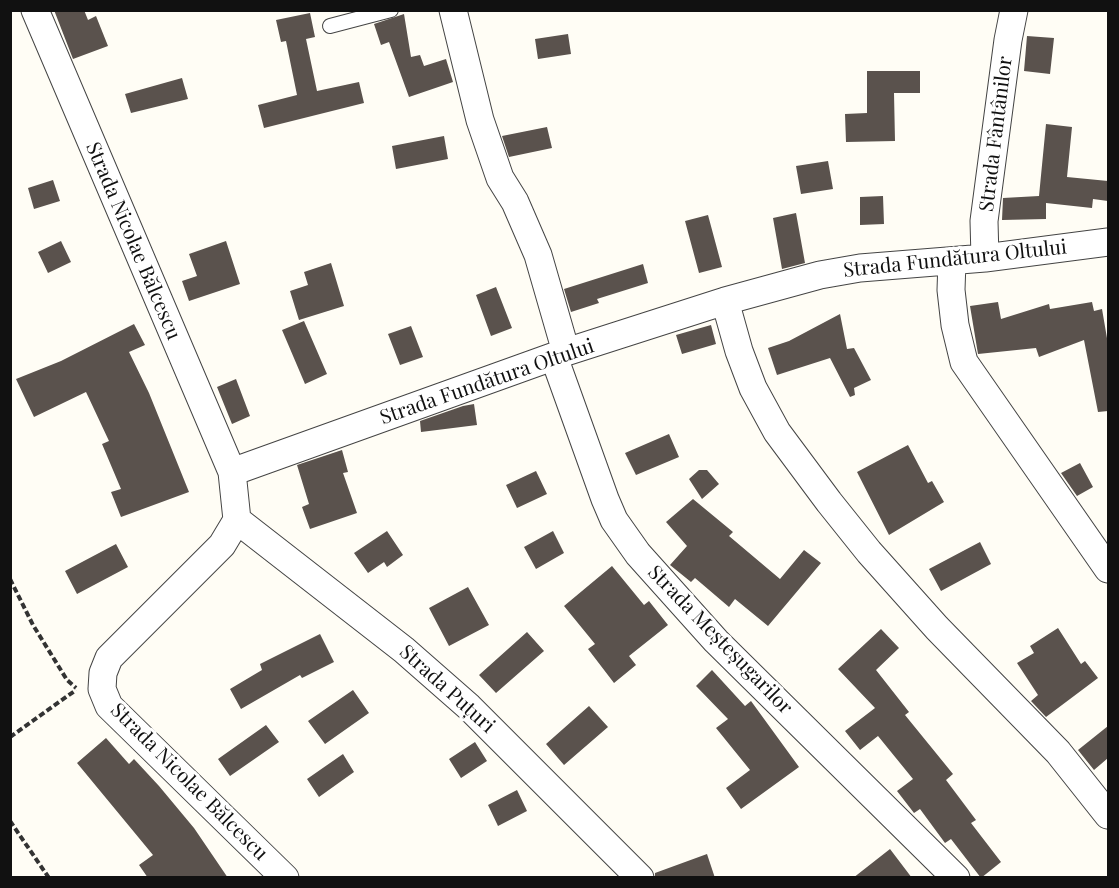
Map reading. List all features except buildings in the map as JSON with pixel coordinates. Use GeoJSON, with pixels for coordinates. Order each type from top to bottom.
{"type":"FeatureCollection","features":[{"type":"Feature","properties":{"kind":"street","name":"Strada Nicolae Bălcescu"},"geometry":{"type":"LineString","coordinates":[[35,10],[232,472]]}},
{"type":"Feature","properties":{"kind":"street","name":"Strada Meșteșugarilor"},"geometry":{"type":"LineString","coordinates":[[453,10],[480,120],[500,178],[515,202],[538,255],[560,355],[605,499],[614,520],[638,554],[716,641],[956,878]]}},
{"type":"Feature","properties":{"kind":"street","name":"Strada Fântânilor"},"geometry":{"type":"LineString","coordinates":[[985,258],[984,221],[1014,10]]}},
{"type":"Feature","properties":{"kind":"street","name":"Strada Fundătura Oltului"},"geometry":{"type":"LineString","coordinates":[[232,472],[560,355],[725,301],[819,274],[860,268],[985,258],[1108,242]]}},
{"type":"Feature","properties":{"kind":"street"},"geometry":{"type":"LineString","coordinates":[[952,261],[951,290],[955,325],[964,362],[1108,569]]}},
{"type":"Feature","properties":{"kind":"street"},"geometry":{"type":"LineString","coordinates":[[725,301],[739,351],[753,388],[777,432],[869,552],[938,628],[1058,752],[1108,815]]}},
{"type":"Feature","properties":{"kind":"street"},"geometry":{"type":"LineString","coordinates":[[90,686],[103,673],[110,658],[222,545],[237,520],[232,472]]}},
{"type":"Feature","properties":{"kind":"street","name":"Strada Puțuri"},"geometry":{"type":"LineString","coordinates":[[237,520],[404,650],[469,707],[640,878]]}},
{"type":"Feature","properties":{"kind":"street","name":"Strada Nicolae Bălcescu"},"geometry":{"type":"LineString","coordinates":[[90,686],[102,690],[109,706],[285,878]]}},
{"type":"Feature","properties":{"kind":"lane"},"geometry":{"type":"LineString","coordinates":[[330,26],[391,10]]}},
{"type":"Feature","properties":{"kind":"path"},"geometry":{"type":"LineString","coordinates":[[10,579],[33,625],[67,680],[90,686]]}},
{"type":"Feature","properties":{"kind":"path"},"geometry":{"type":"LineString","coordinates":[[10,737],[90,686]]}},
{"type":"Feature","properties":{"kind":"path"},"geometry":{"type":"LineString","coordinates":[[10,821],[50,878]]}}]}
